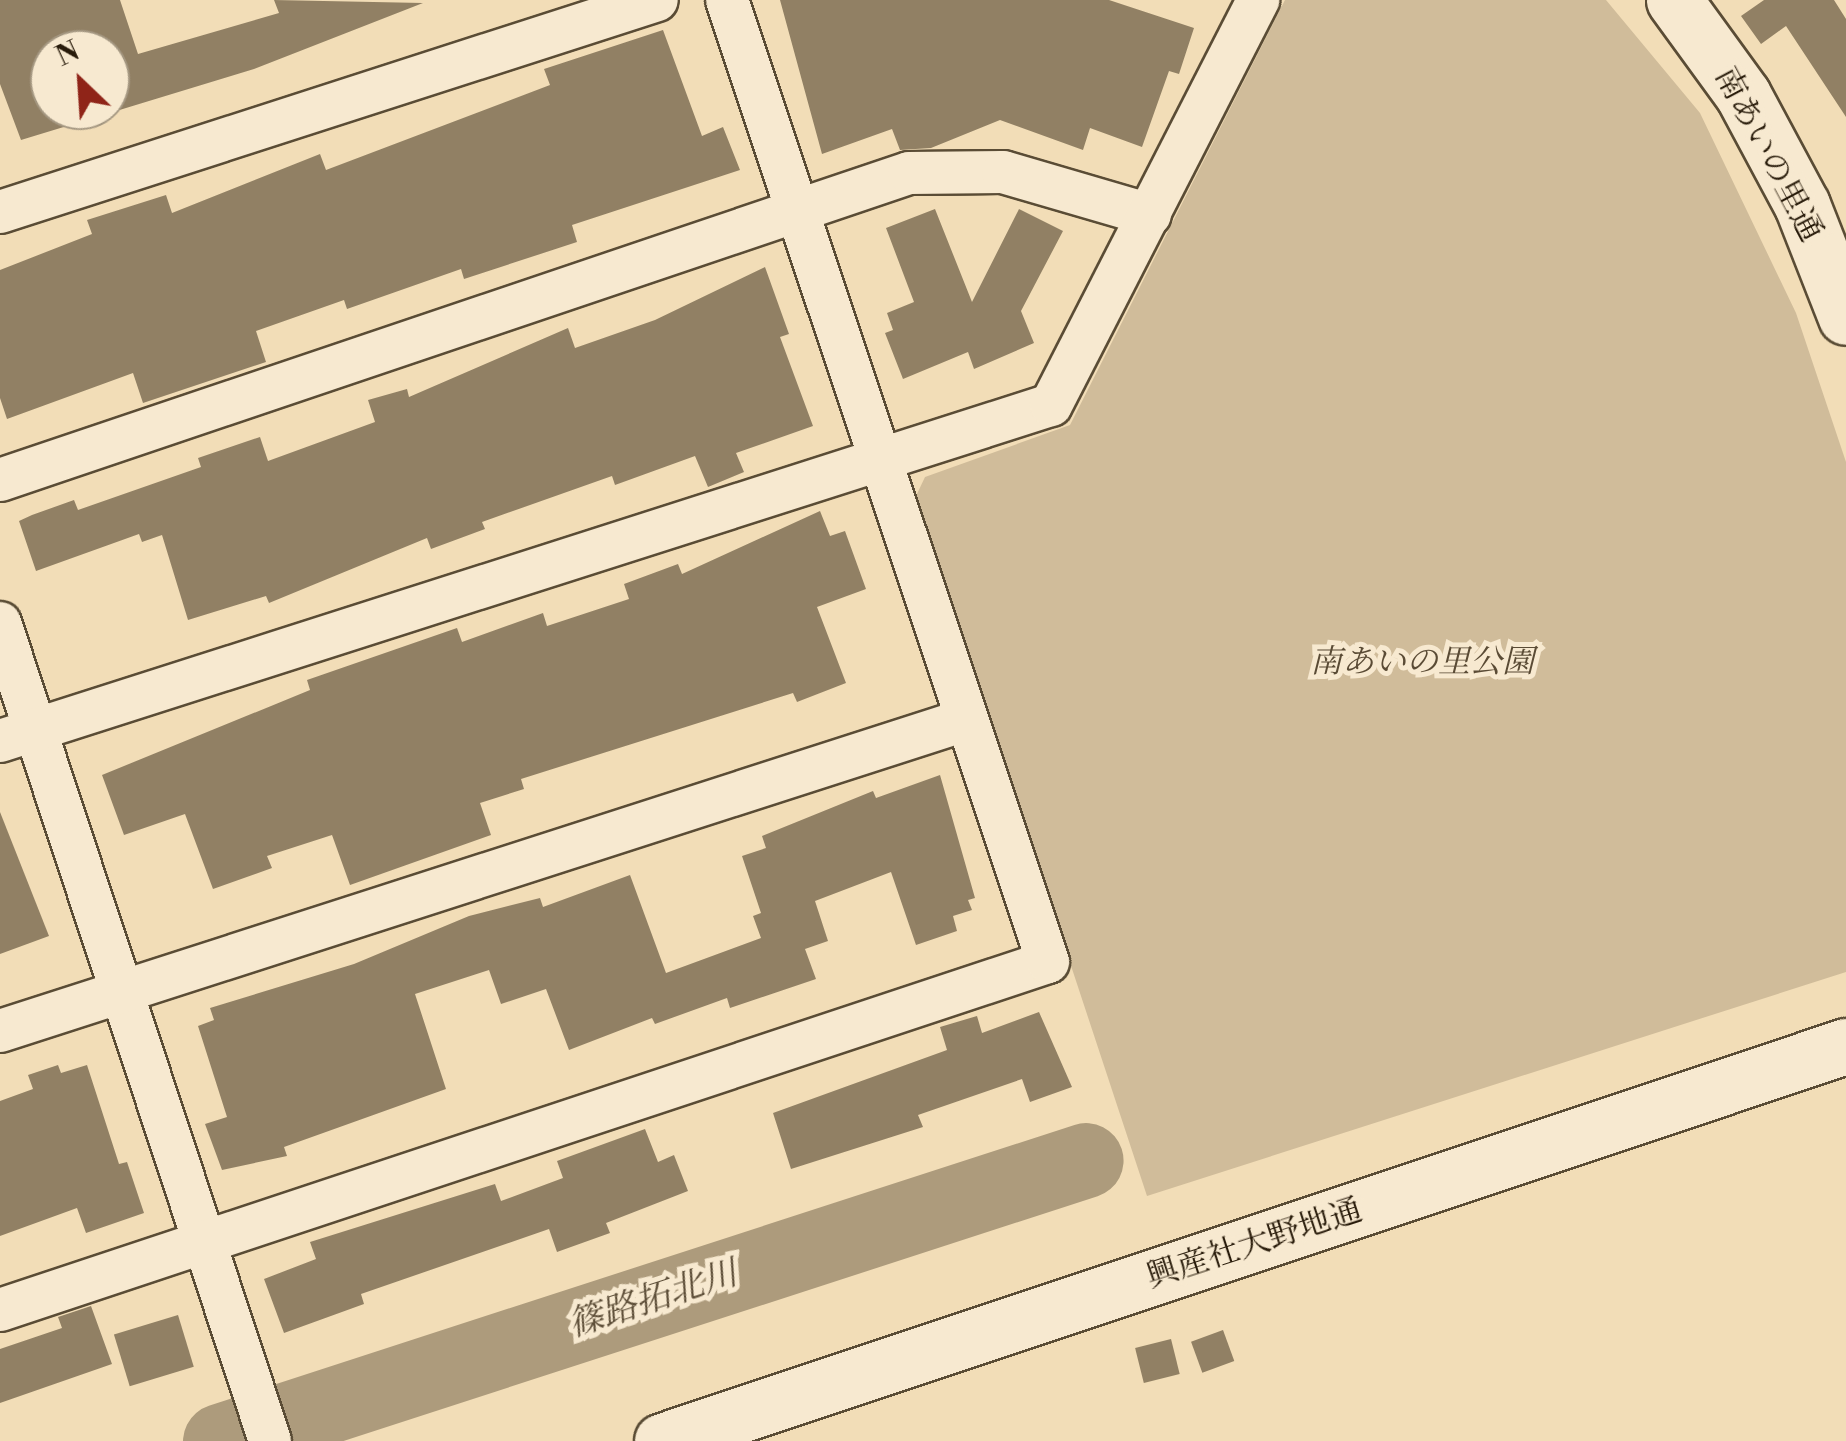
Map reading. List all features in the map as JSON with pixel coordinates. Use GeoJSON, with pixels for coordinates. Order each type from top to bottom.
{"type":"FeatureCollection","features":[{"type":"Feature","properties":{"kind":"street"},"geometry":{"type":"LineString","coordinates":[[0,212],[657,0]]}},
{"type":"Feature","properties":{"kind":"street"},"geometry":{"type":"LineString","coordinates":[[0,1310],[1048,962],[794,212],[727,0]]}},
{"type":"Feature","properties":{"kind":"street","name":"南あいの里通"},"geometry":{"type":"LineString","coordinates":[[1674,0],[1743,95],[1802,205],[1846,317]]}},
{"type":"Feature","properties":{"kind":"street"},"geometry":{"type":"LineString","coordinates":[[18,735],[1052,405],[1150,216],[1246,2]]}},
{"type":"Feature","properties":{"kind":"street"},"geometry":{"type":"LineString","coordinates":[[0,480],[909,173],[1002,172],[1150,216]]}},
{"type":"Feature","properties":{"kind":"street"},"geometry":{"type":"LineString","coordinates":[[0,623],[18,735],[122,990],[270,1441]]}},
{"type":"Feature","properties":{"kind":"street"},"geometry":{"type":"LineString","coordinates":[[0,1031],[965,720]]}},
{"type":"Feature","properties":{"kind":"street","name":"興産社大野地通"},"geometry":{"type":"LineString","coordinates":[[662,1441],[1846,1046]]}},
{"type":"Feature","properties":{"kind":"green space","name":"南あいの里公園"},"geometry":{"type":"Polygon","coordinates":[[[1285,0],[1606,0],[1700,113],[1796,313],[1846,462],[1846,972],[1147,1196],[916,496],[925,477],[1070,425],[1285,0]]]}},
{"type":"Feature","properties":{"kind":"building"},"geometry":{"type":"Polygon","coordinates":[[[0,0],[120,0],[130,30],[30,30],[30,130],[54,130],[21,140],[0,84],[0,0]]]}},
{"type":"Feature","properties":{"kind":"building"},"geometry":{"type":"Polygon","coordinates":[[[274,0],[423,3],[254,69],[130,107],[130,30],[138,54],[279,13],[274,0]]]}},
{"type":"Feature","properties":{"kind":"building"},"geometry":{"type":"Polygon","coordinates":[[[780,0],[1109,0],[1194,28],[1179,74],[1169,71],[1142,147],[1090,128],[1083,150],[1000,120],[931,148],[900,150],[892,129],[822,154],[780,0]]]}},
{"type":"Feature","properties":{"kind":"building"},"geometry":{"type":"Polygon","coordinates":[[[1764,0],[1834,0],[1846,19],[1846,117],[1786,26],[1761,44],[1741,16],[1764,0]]]}},
{"type":"Feature","properties":{"kind":"building"},"geometry":{"type":"Polygon","coordinates":[[[663,30],[702,136],[723,127],[740,170],[572,225],[577,242],[464,279],[461,269],[347,309],[344,300],[256,331],[266,362],[143,403],[133,373],[7,419],[0,398],[0,270],[92,234],[87,220],[166,195],[172,213],[320,154],[326,170],[550,85],[544,69],[663,30]]]}},
{"type":"Feature","properties":{"kind":"building"},"geometry":{"type":"Polygon","coordinates":[[[935,209],[972,302],[1019,209],[1063,231],[1021,311],[1034,343],[974,369],[968,352],[903,379],[885,333],[893,330],[887,313],[914,302],[886,228],[935,209]]]}},
{"type":"Feature","properties":{"kind":"building"},"geometry":{"type":"Polygon","coordinates":[[[765,267],[789,334],[780,337],[813,426],[736,453],[744,472],[708,487],[695,456],[615,485],[612,476],[482,522],[485,529],[431,549],[427,538],[269,603],[266,596],[188,620],[162,535],[142,542],[139,534],[36,571],[19,521],[32,515],[74,500],[78,510],[201,467],[198,458],[260,437],[268,461],[375,422],[368,400],[407,389],[409,397],[568,328],[575,348],[655,320],[765,267]]]}},
{"type":"Feature","properties":{"kind":"building"},"geometry":{"type":"Polygon","coordinates":[[[820,511],[830,536],[845,531],[866,589],[817,607],[846,683],[797,702],[793,693],[521,779],[524,789],[480,803],[491,835],[350,885],[332,835],[267,856],[272,868],[213,889],[185,814],[124,835],[102,775],[310,690],[307,680],[457,628],[462,642],[543,613],[547,626],[629,599],[624,584],[678,564],[682,574],[820,511]]]}},
{"type":"Feature","properties":{"kind":"building"},"geometry":{"type":"Polygon","coordinates":[[[940,775],[975,898],[968,900],[972,910],[953,916],[957,931],[916,945],[891,872],[815,901],[828,941],[805,949],[816,979],[730,1008],[727,998],[655,1024],[652,1018],[569,1050],[546,989],[501,1004],[489,970],[415,994],[446,1089],[284,1147],[287,1156],[222,1170],[205,1124],[227,1117],[198,1026],[214,1020],[210,1008],[354,964],[469,916],[540,898],[543,907],[630,875],[666,973],[761,938],[753,916],[761,913],[742,856],[766,848],[762,836],[873,791],[876,798],[940,775]]]}},
{"type":"Feature","properties":{"kind":"building"},"geometry":{"type":"Polygon","coordinates":[[[0,812],[49,936],[0,954],[0,812]]]}},
{"type":"Feature","properties":{"kind":"building"},"geometry":{"type":"Polygon","coordinates":[[[1039,1012],[1072,1087],[1030,1102],[1022,1079],[918,1115],[923,1127],[791,1169],[773,1113],[947,1050],[940,1027],[977,1016],[982,1033],[1039,1012]]]}},
{"type":"Feature","properties":{"kind":"building"},"geometry":{"type":"Polygon","coordinates":[[[58,1065],[61,1073],[87,1065],[119,1164],[127,1162],[144,1213],[86,1233],[77,1208],[0,1236],[0,1101],[33,1089],[28,1075],[58,1065]]]}},
{"type":"Feature","properties":{"kind":"building"},"geometry":{"type":"Polygon","coordinates":[[[645,1129],[658,1162],[674,1155],[688,1191],[606,1223],[610,1233],[557,1252],[549,1229],[361,1294],[364,1304],[284,1333],[264,1279],[316,1259],[310,1242],[495,1184],[501,1201],[563,1178],[557,1161],[645,1129]]]}},
{"type":"Feature","properties":{"kind":"building"},"geometry":{"type":"Polygon","coordinates":[[[91,1306],[112,1364],[0,1403],[0,1349],[62,1328],[58,1317],[91,1306]]]}},
{"type":"Feature","properties":{"kind":"building"},"geometry":{"type":"Polygon","coordinates":[[[178,1315],[194,1367],[130,1386],[114,1335],[178,1315]]]}},
{"type":"Feature","properties":{"kind":"building"},"geometry":{"type":"Polygon","coordinates":[[[1223,1330],[1234,1361],[1202,1373],[1191,1342],[1223,1330]]]}},
{"type":"Feature","properties":{"kind":"building"},"geometry":{"type":"Polygon","coordinates":[[[1171,1339],[1180,1374],[1144,1383],[1135,1348],[1171,1339]]]}},
{"type":"Feature","properties":{"kind":"waterway","name":"篠路拓北川"},"geometry":{"type":"LineString","coordinates":[[220,1441],[1086,1160]]}}]}
